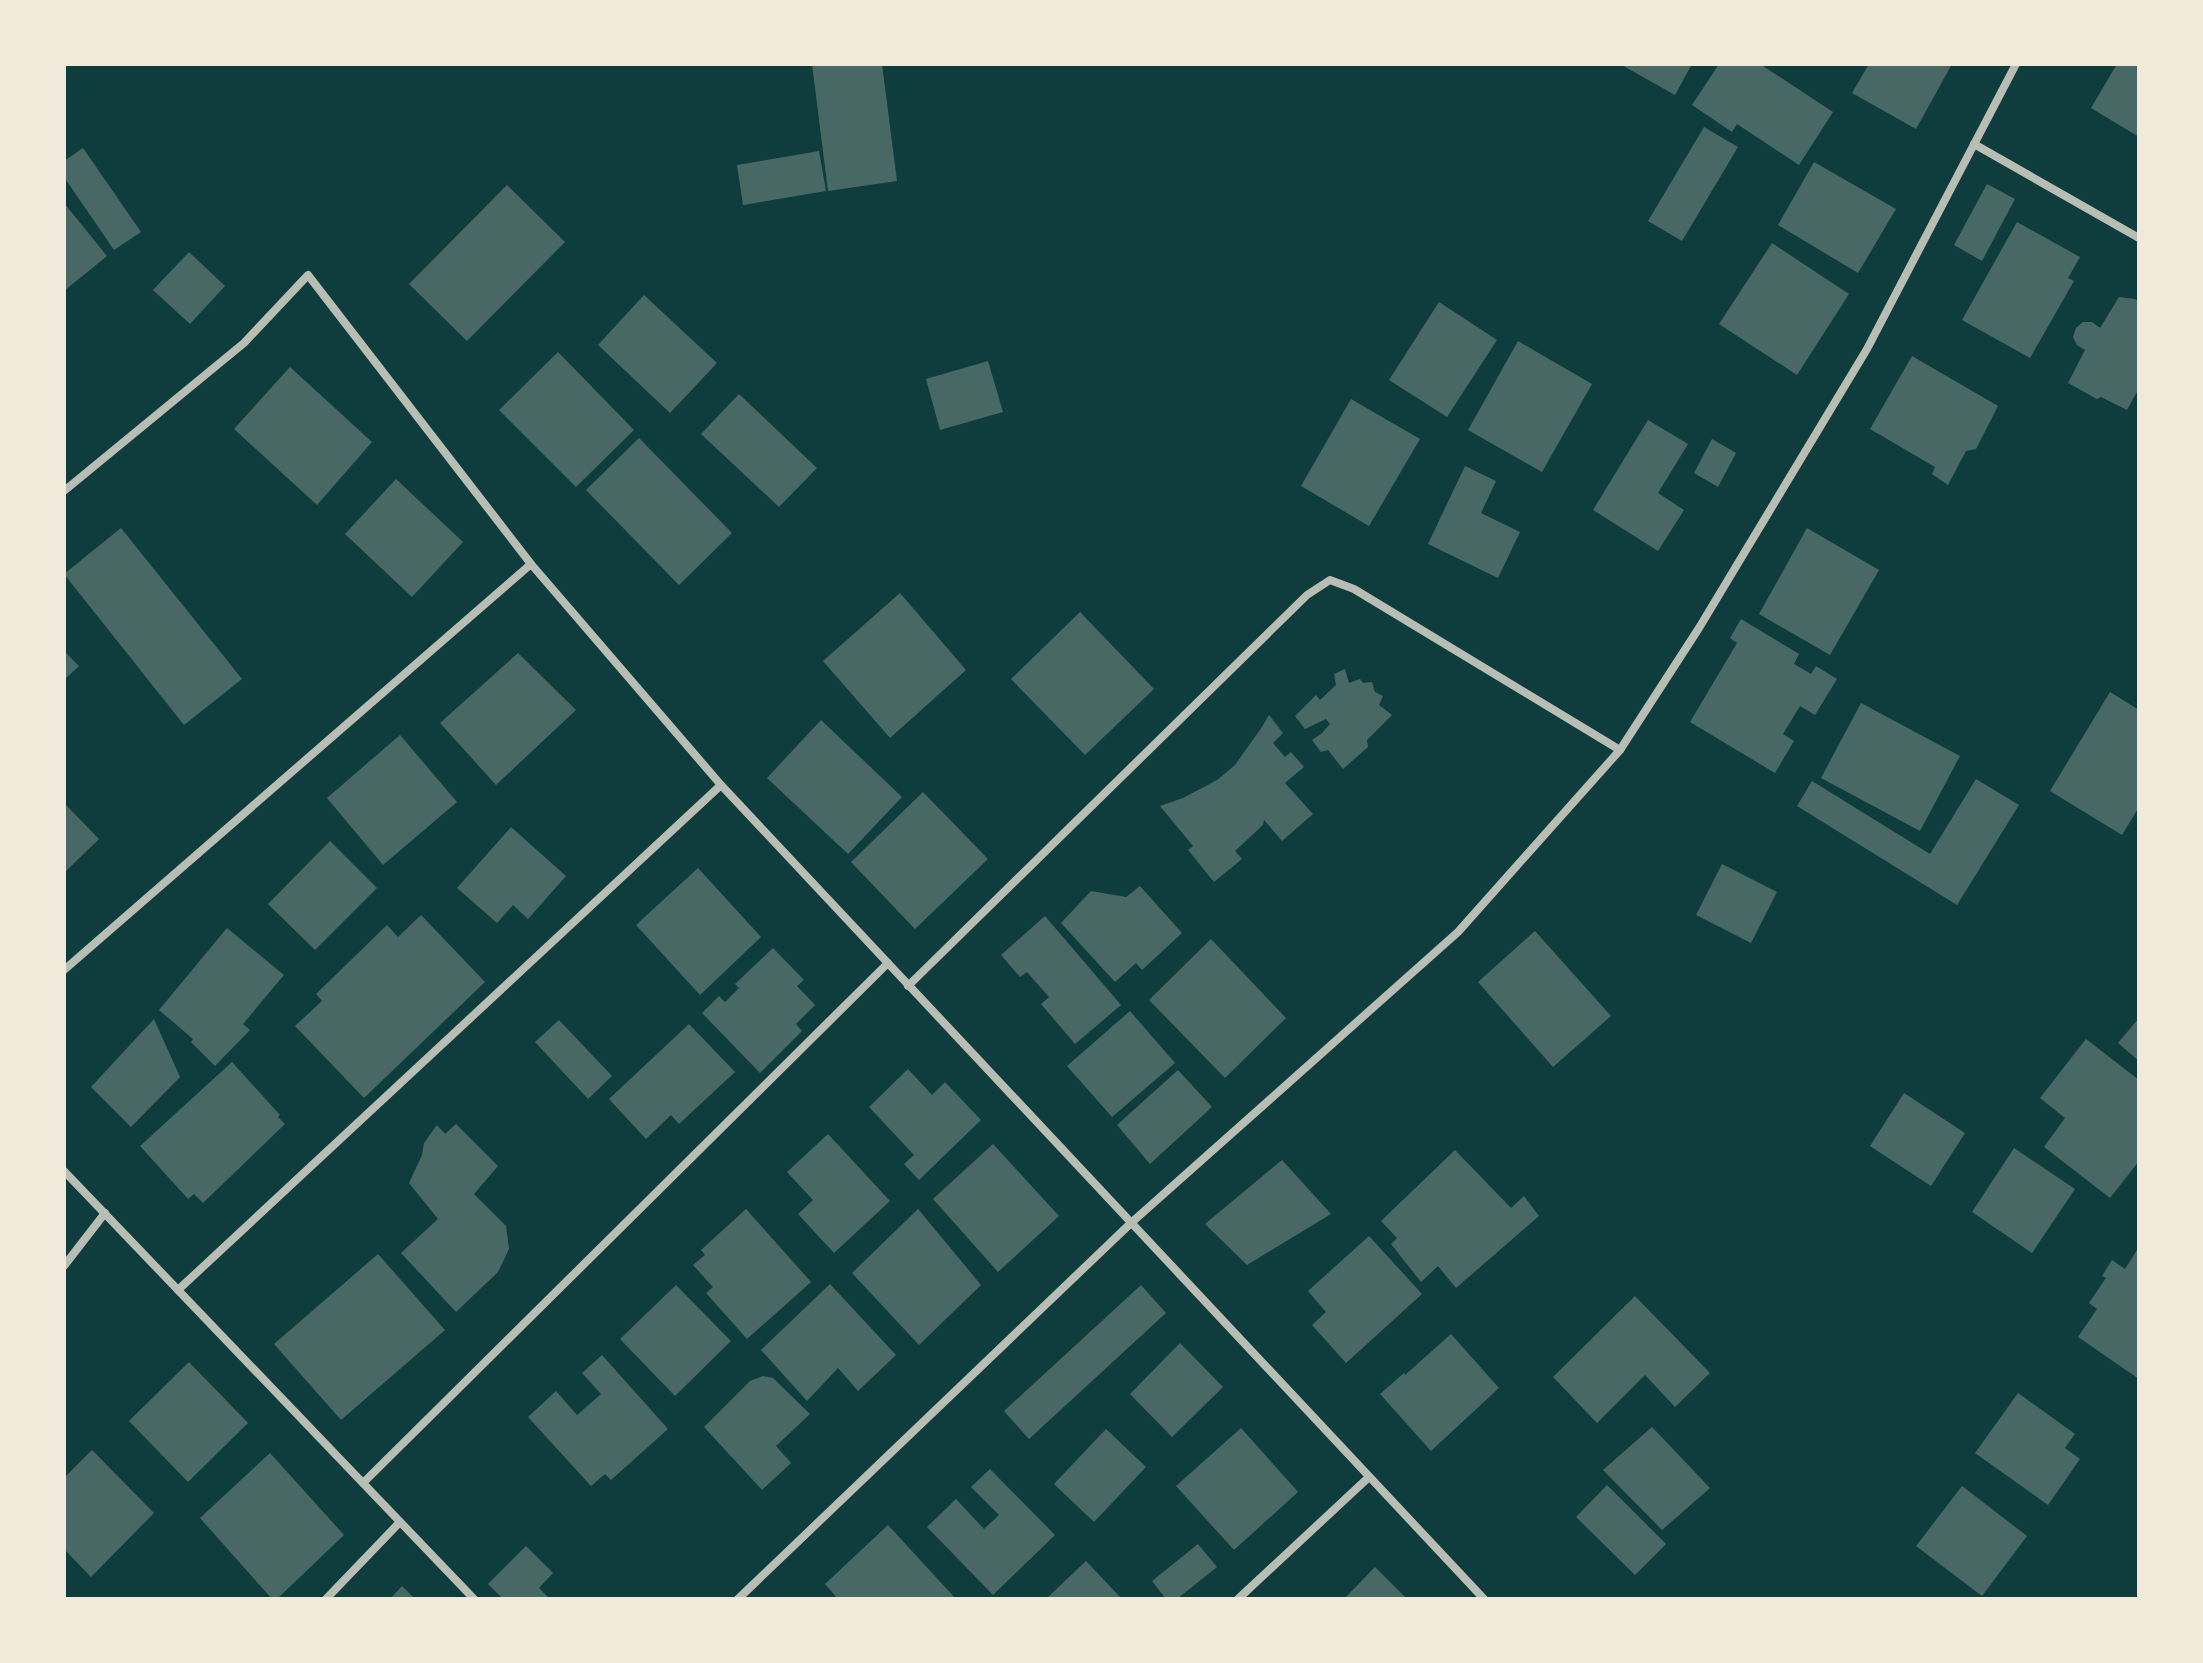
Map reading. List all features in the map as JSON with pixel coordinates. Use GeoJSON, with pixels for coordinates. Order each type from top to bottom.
{"type":"FeatureCollection","features":[{"type":"Feature","properties":{"kind":"street"},"geometry":{"type":"LineString","coordinates":[[738,1599],[1131,1223],[1458,932],[1620,750],[1707,615],[1867,349],[2016,64]]}},
{"type":"Feature","properties":{"kind":"street"},"geometry":{"type":"LineString","coordinates":[[1974,144],[2139,238]]}},
{"type":"Feature","properties":{"kind":"street"},"geometry":{"type":"LineString","coordinates":[[64,491],[244,343],[308,275],[531,564],[721,785],[1484,1599]]}},
{"type":"Feature","properties":{"kind":"street"},"geometry":{"type":"LineString","coordinates":[[64,970],[531,564]]}},
{"type":"Feature","properties":{"kind":"street"},"geometry":{"type":"LineString","coordinates":[[908,986],[1307,595],[1330,580],[1354,589],[1620,750]]}},
{"type":"Feature","properties":{"kind":"street"},"geometry":{"type":"LineString","coordinates":[[178,1290],[721,785]]}},
{"type":"Feature","properties":{"kind":"street"},"geometry":{"type":"LineString","coordinates":[[363,1483],[888,963]]}},
{"type":"Feature","properties":{"kind":"street"},"geometry":{"type":"LineString","coordinates":[[64,1171],[474,1599]]}},
{"type":"Feature","properties":{"kind":"street"},"geometry":{"type":"LineString","coordinates":[[64,1266],[105,1213]]}},
{"type":"Feature","properties":{"kind":"street"},"geometry":{"type":"LineString","coordinates":[[1238,1599],[1369,1477]]}},
{"type":"Feature","properties":{"kind":"street"},"geometry":{"type":"LineString","coordinates":[[326,1599],[400,1522]]}},
{"type":"Feature","properties":{"kind":"street"},"geometry":{"type":"LineString","coordinates":[[749,1589],[758,1599]]}},
{"type":"Feature","properties":{"kind":"building"},"geometry":{"type":"Polygon","coordinates":[[[812,64],[882,64],[897,181],[828,191],[812,64]]]}},
{"type":"Feature","properties":{"kind":"building"},"geometry":{"type":"Polygon","coordinates":[[[1620,64],[1692,64],[1675,95],[1620,64]]]}},
{"type":"Feature","properties":{"kind":"building"},"geometry":{"type":"Polygon","coordinates":[[[1719,64],[1760,64],[1833,112],[1799,165],[1737,124],[1732,132],[1692,105],[1719,64]]]}},
{"type":"Feature","properties":{"kind":"building"},"geometry":{"type":"Polygon","coordinates":[[[1869,64],[1952,64],[1916,129],[1852,93],[1869,64]]]}},
{"type":"Feature","properties":{"kind":"building"},"geometry":{"type":"Polygon","coordinates":[[[2117,64],[2139,64],[2139,137],[2091,108],[2117,64]]]}},
{"type":"Feature","properties":{"kind":"building"},"geometry":{"type":"Polygon","coordinates":[[[1704,127],[1738,147],[1682,241],[1648,221],[1704,127]]]}},
{"type":"Feature","properties":{"kind":"building"},"geometry":{"type":"Polygon","coordinates":[[[83,148],[141,232],[114,250],[64,177],[64,161],[83,148]]]}},
{"type":"Feature","properties":{"kind":"building"},"geometry":{"type":"Polygon","coordinates":[[[819,151],[826,191],[743,205],[737,165],[819,151]]]}},
{"type":"Feature","properties":{"kind":"building"},"geometry":{"type":"Polygon","coordinates":[[[1814,162],[1896,209],[1858,273],[1778,225],[1814,162]]]}},
{"type":"Feature","properties":{"kind":"building"},"geometry":{"type":"Polygon","coordinates":[[[1987,184],[2015,199],[1982,261],[1954,245],[1987,184]]]}},
{"type":"Feature","properties":{"kind":"building"},"geometry":{"type":"Polygon","coordinates":[[[507,185],[565,242],[467,341],[409,284],[507,185]]]}},
{"type":"Feature","properties":{"kind":"building"},"geometry":{"type":"Polygon","coordinates":[[[64,203],[107,256],[64,291],[64,203]]]}},
{"type":"Feature","properties":{"kind":"building"},"geometry":{"type":"Polygon","coordinates":[[[2017,222],[2080,257],[2068,278],[2074,281],[2030,358],[1962,320],[2017,222]]]}},
{"type":"Feature","properties":{"kind":"building"},"geometry":{"type":"Polygon","coordinates":[[[1772,243],[1849,294],[1797,375],[1719,324],[1772,243]]]}},
{"type":"Feature","properties":{"kind":"building"},"geometry":{"type":"Polygon","coordinates":[[[189,252],[225,286],[190,324],[153,290],[189,252]]]}},
{"type":"Feature","properties":{"kind":"building"},"geometry":{"type":"Polygon","coordinates":[[[644,295],[717,363],[670,413],[598,345],[644,295]]]}},
{"type":"Feature","properties":{"kind":"building"},"geometry":{"type":"Polygon","coordinates":[[[2119,297],[2139,302],[2139,388],[2127,410],[2101,397],[2097,399],[2068,383],[2085,350],[2077,345],[2073,337],[2076,328],[2083,322],[2092,322],[2100,328],[2119,297]]]}},
{"type":"Feature","properties":{"kind":"building"},"geometry":{"type":"Polygon","coordinates":[[[1439,302],[1497,340],[1447,417],[1389,380],[1439,302]]]}},
{"type":"Feature","properties":{"kind":"building"},"geometry":{"type":"Polygon","coordinates":[[[1518,341],[1592,384],[1542,472],[1468,430],[1518,341]]]}},
{"type":"Feature","properties":{"kind":"building"},"geometry":{"type":"Polygon","coordinates":[[[558,352],[634,430],[576,487],[499,410],[558,352]]]}},
{"type":"Feature","properties":{"kind":"building"},"geometry":{"type":"Polygon","coordinates":[[[1912,356],[1998,406],[1976,449],[1966,451],[1948,485],[1932,474],[1935,467],[1870,429],[1912,356]]]}},
{"type":"Feature","properties":{"kind":"building"},"geometry":{"type":"Polygon","coordinates":[[[988,361],[1003,412],[940,430],[926,379],[988,361]]]}},
{"type":"Feature","properties":{"kind":"building"},"geometry":{"type":"Polygon","coordinates":[[[290,367],[372,442],[317,505],[234,429],[290,367]]]}},
{"type":"Feature","properties":{"kind":"building"},"geometry":{"type":"Polygon","coordinates":[[[739,394],[817,468],[779,507],[701,434],[739,394]]]}},
{"type":"Feature","properties":{"kind":"building"},"geometry":{"type":"Polygon","coordinates":[[[1351,399],[1420,439],[1369,526],[1301,486],[1351,399]]]}},
{"type":"Feature","properties":{"kind":"building"},"geometry":{"type":"Polygon","coordinates":[[[1648,420],[1688,444],[1658,493],[1684,510],[1658,551],[1593,510],[1648,420]]]}},
{"type":"Feature","properties":{"kind":"building"},"geometry":{"type":"Polygon","coordinates":[[[639,438],[732,533],[679,585],[586,490],[639,438]]]}},
{"type":"Feature","properties":{"kind":"building"},"geometry":{"type":"Polygon","coordinates":[[[1712,439],[1736,453],[1718,487],[1694,473],[1712,439]]]}},
{"type":"Feature","properties":{"kind":"building"},"geometry":{"type":"Polygon","coordinates":[[[1465,466],[1496,481],[1481,513],[1520,532],[1498,578],[1428,544],[1465,466]]]}},
{"type":"Feature","properties":{"kind":"building"},"geometry":{"type":"Polygon","coordinates":[[[396,479],[463,542],[412,597],[345,534],[396,479]]]}},
{"type":"Feature","properties":{"kind":"building"},"geometry":{"type":"Polygon","coordinates":[[[121,528],[242,679],[184,725],[64,574],[121,528]]]}},
{"type":"Feature","properties":{"kind":"building"},"geometry":{"type":"Polygon","coordinates":[[[1807,528],[1879,570],[1830,655],[1759,614],[1807,528]]]}},
{"type":"Feature","properties":{"kind":"building"},"geometry":{"type":"Polygon","coordinates":[[[900,593],[966,670],[890,738],[823,661],[900,593]]]}},
{"type":"Feature","properties":{"kind":"building"},"geometry":{"type":"Polygon","coordinates":[[[1080,612],[1154,689],[1085,755],[1011,679],[1080,612]]]}},
{"type":"Feature","properties":{"kind":"building"},"geometry":{"type":"Polygon","coordinates":[[[1741,619],[1799,654],[1794,664],[1811,674],[1816,666],[1837,679],[1815,715],[1800,706],[1783,734],[1794,741],[1775,773],[1690,722],[1737,643],[1730,638],[1741,619]]]}},
{"type":"Feature","properties":{"kind":"building"},"geometry":{"type":"Polygon","coordinates":[[[64,651],[79,666],[64,680],[64,651]]]}},
{"type":"Feature","properties":{"kind":"building"},"geometry":{"type":"Polygon","coordinates":[[[518,653],[576,710],[496,785],[440,723],[518,653]]]}},
{"type":"Feature","properties":{"kind":"building"},"geometry":{"type":"Polygon","coordinates":[[[1345,669],[1349,683],[1360,679],[1363,683],[1372,682],[1375,692],[1383,696],[1379,705],[1392,715],[1367,740],[1368,747],[1343,769],[1328,750],[1321,752],[1312,740],[1330,724],[1326,719],[1305,729],[1295,716],[1316,695],[1320,700],[1336,685],[1334,674],[1345,669]]]}},
{"type":"Feature","properties":{"kind":"building"},"geometry":{"type":"Polygon","coordinates":[[[2110,692],[2139,710],[2139,807],[2122,835],[2050,791],[2110,692]]]}},
{"type":"Feature","properties":{"kind":"building"},"geometry":{"type":"Polygon","coordinates":[[[1861,703],[1960,756],[1920,831],[1821,778],[1861,703]]]}},
{"type":"Feature","properties":{"kind":"building"},"geometry":{"type":"Polygon","coordinates":[[[1269,715],[1283,733],[1273,743],[1285,757],[1291,752],[1304,767],[1285,783],[1313,814],[1282,841],[1264,820],[1263,825],[1235,851],[1242,859],[1214,882],[1188,850],[1193,846],[1160,806],[1217,780],[1235,765],[1269,715]]]}},
{"type":"Feature","properties":{"kind":"building"},"geometry":{"type":"Polygon","coordinates":[[[821,720],[902,797],[848,854],[767,778],[821,720]]]}},
{"type":"Feature","properties":{"kind":"building"},"geometry":{"type":"Polygon","coordinates":[[[400,735],[457,802],[383,865],[327,798],[400,735]]]}},
{"type":"Feature","properties":{"kind":"building"},"geometry":{"type":"Polygon","coordinates":[[[1976,779],[2019,805],[1957,905],[1797,806],[1812,781],[1930,854],[1976,779]]]}},
{"type":"Feature","properties":{"kind":"building"},"geometry":{"type":"Polygon","coordinates":[[[923,792],[988,859],[915,929],[851,862],[923,792]]]}},
{"type":"Feature","properties":{"kind":"building"},"geometry":{"type":"Polygon","coordinates":[[[64,803],[99,839],[64,873],[64,803]]]}},
{"type":"Feature","properties":{"kind":"building"},"geometry":{"type":"Polygon","coordinates":[[[511,827],[566,876],[528,919],[513,905],[497,923],[457,888],[511,827]]]}},
{"type":"Feature","properties":{"kind":"building"},"geometry":{"type":"Polygon","coordinates":[[[330,841],[377,888],[315,950],[268,904],[330,841]]]}},
{"type":"Feature","properties":{"kind":"building"},"geometry":{"type":"Polygon","coordinates":[[[1722,864],[1777,892],[1751,943],[1696,915],[1722,864]]]}},
{"type":"Feature","properties":{"kind":"building"},"geometry":{"type":"Polygon","coordinates":[[[698,868],[761,937],[700,995],[636,925],[698,868]]]}},
{"type":"Feature","properties":{"kind":"building"},"geometry":{"type":"Polygon","coordinates":[[[1140,886],[1182,933],[1142,970],[1136,963],[1115,982],[1061,923],[1091,891],[1126,897],[1140,886]]]}},
{"type":"Feature","properties":{"kind":"building"},"geometry":{"type":"Polygon","coordinates":[[[421,915],[485,982],[364,1098],[295,1026],[322,1001],[316,994],[387,925],[398,937],[421,915]]]}},
{"type":"Feature","properties":{"kind":"building"},"geometry":{"type":"Polygon","coordinates":[[[1045,916],[1121,1005],[1075,1044],[1041,1004],[1049,997],[1027,972],[1020,977],[1001,955],[1045,916]]]}},
{"type":"Feature","properties":{"kind":"building"},"geometry":{"type":"Polygon","coordinates":[[[227,928],[284,975],[243,1024],[250,1030],[215,1066],[191,1042],[193,1039],[159,1010],[227,928]]]}},
{"type":"Feature","properties":{"kind":"building"},"geometry":{"type":"Polygon","coordinates":[[[1535,931],[1611,1016],[1553,1067],[1478,982],[1535,931]]]}},
{"type":"Feature","properties":{"kind":"building"},"geometry":{"type":"Polygon","coordinates":[[[1211,939],[1286,1018],[1225,1078],[1149,1000],[1211,939]]]}},
{"type":"Feature","properties":{"kind":"building"},"geometry":{"type":"Polygon","coordinates":[[[773,948],[804,980],[797,986],[815,1005],[796,1024],[802,1031],[760,1073],[702,1013],[719,996],[725,1002],[739,988],[735,984],[773,948]]]}},
{"type":"Feature","properties":{"kind":"building"},"geometry":{"type":"Polygon","coordinates":[[[1130,1011],[1175,1063],[1112,1117],[1067,1066],[1130,1011]]]}},
{"type":"Feature","properties":{"kind":"building"},"geometry":{"type":"Polygon","coordinates":[[[2139,1018],[2139,1061],[2118,1043],[2139,1018]]]}},
{"type":"Feature","properties":{"kind":"building"},"geometry":{"type":"Polygon","coordinates":[[[154,1019],[180,1077],[131,1127],[91,1087],[154,1019]]]}},
{"type":"Feature","properties":{"kind":"building"},"geometry":{"type":"Polygon","coordinates":[[[559,1020],[612,1076],[588,1099],[535,1042],[559,1020]]]}},
{"type":"Feature","properties":{"kind":"building"},"geometry":{"type":"Polygon","coordinates":[[[689,1024],[735,1072],[679,1124],[671,1115],[646,1139],[609,1099],[689,1024]]]}},
{"type":"Feature","properties":{"kind":"building"},"geometry":{"type":"Polygon","coordinates":[[[2086,1039],[2139,1080],[2139,1161],[2110,1198],[2044,1147],[2065,1118],[2040,1098],[2086,1039]]]}},
{"type":"Feature","properties":{"kind":"building"},"geometry":{"type":"Polygon","coordinates":[[[232,1062],[285,1124],[203,1203],[194,1194],[188,1199],[140,1146],[232,1062]]]}},
{"type":"Feature","properties":{"kind":"building"},"geometry":{"type":"Polygon","coordinates":[[[908,1069],[932,1095],[945,1082],[981,1120],[919,1180],[904,1164],[914,1155],[869,1107],[908,1069]]]}},
{"type":"Feature","properties":{"kind":"building"},"geometry":{"type":"Polygon","coordinates":[[[1178,1070],[1212,1107],[1150,1164],[1117,1125],[1178,1070]]]}},
{"type":"Feature","properties":{"kind":"building"},"geometry":{"type":"Polygon","coordinates":[[[1904,1093],[1965,1133],[1931,1186],[1870,1146],[1904,1093]]]}},
{"type":"Feature","properties":{"kind":"building"},"geometry":{"type":"Polygon","coordinates":[[[456,1124],[498,1166],[474,1194],[506,1226],[509,1249],[498,1272],[456,1312],[401,1253],[438,1219],[409,1183],[424,1143],[437,1125],[445,1134],[456,1124]]]}},
{"type":"Feature","properties":{"kind":"building"},"geometry":{"type":"Polygon","coordinates":[[[828,1134],[890,1201],[834,1253],[798,1214],[813,1200],[787,1172],[828,1134]]]}},
{"type":"Feature","properties":{"kind":"building"},"geometry":{"type":"Polygon","coordinates":[[[993,1144],[1059,1216],[998,1272],[933,1199],[993,1144]]]}},
{"type":"Feature","properties":{"kind":"building"},"geometry":{"type":"Polygon","coordinates":[[[2014,1148],[2075,1189],[2032,1253],[1972,1212],[2014,1148]]]}},
{"type":"Feature","properties":{"kind":"building"},"geometry":{"type":"Polygon","coordinates":[[[1455,1150],[1511,1208],[1524,1196],[1539,1216],[1456,1288],[1438,1266],[1421,1282],[1391,1244],[1397,1238],[1381,1221],[1455,1150]]]}},
{"type":"Feature","properties":{"kind":"building"},"geometry":{"type":"Polygon","coordinates":[[[1282,1160],[1331,1214],[1247,1265],[1205,1224],[1282,1160]]]}},
{"type":"Feature","properties":{"kind":"building"},"geometry":{"type":"Polygon","coordinates":[[[746,1209],[811,1282],[747,1339],[706,1293],[713,1287],[693,1265],[705,1255],[701,1250],[746,1209]]]}},
{"type":"Feature","properties":{"kind":"building"},"geometry":{"type":"Polygon","coordinates":[[[918,1209],[981,1285],[919,1345],[852,1273],[918,1209]]]}},
{"type":"Feature","properties":{"kind":"building"},"geometry":{"type":"Polygon","coordinates":[[[1369,1236],[1422,1294],[1346,1363],[1312,1325],[1326,1312],[1308,1291],[1369,1236]]]}},
{"type":"Feature","properties":{"kind":"building"},"geometry":{"type":"Polygon","coordinates":[[[2139,1247],[2139,1379],[2078,1337],[2097,1309],[2089,1303],[2106,1278],[2102,1276],[2112,1260],[2125,1269],[2139,1247]]]}},
{"type":"Feature","properties":{"kind":"building"},"geometry":{"type":"Polygon","coordinates":[[[378,1254],[445,1330],[341,1420],[274,1344],[378,1254]]]}},
{"type":"Feature","properties":{"kind":"building"},"geometry":{"type":"Polygon","coordinates":[[[830,1284],[896,1355],[858,1391],[838,1368],[807,1401],[761,1350],[830,1284]]]}},
{"type":"Feature","properties":{"kind":"building"},"geometry":{"type":"Polygon","coordinates":[[[676,1285],[731,1341],[675,1396],[620,1339],[676,1285]]]}},
{"type":"Feature","properties":{"kind":"building"},"geometry":{"type":"Polygon","coordinates":[[[1141,1285],[1166,1313],[1029,1439],[1004,1411],[1141,1285]]]}},
{"type":"Feature","properties":{"kind":"building"},"geometry":{"type":"Polygon","coordinates":[[[1635,1296],[1710,1373],[1675,1407],[1645,1375],[1597,1423],[1553,1377],[1635,1296]]]}},
{"type":"Feature","properties":{"kind":"building"},"geometry":{"type":"Polygon","coordinates":[[[1451,1334],[1499,1388],[1431,1451],[1380,1394],[1451,1334]]]}},
{"type":"Feature","properties":{"kind":"building"},"geometry":{"type":"Polygon","coordinates":[[[1180,1343],[1223,1387],[1172,1437],[1130,1394],[1180,1343]]]}},
{"type":"Feature","properties":{"kind":"building"},"geometry":{"type":"Polygon","coordinates":[[[602,1355],[668,1429],[611,1480],[605,1474],[591,1486],[528,1417],[556,1391],[577,1415],[601,1394],[582,1373],[602,1355]]]}},
{"type":"Feature","properties":{"kind":"building"},"geometry":{"type":"Polygon","coordinates":[[[189,1362],[248,1423],[188,1482],[129,1421],[189,1362]]]}},
{"type":"Feature","properties":{"kind":"building"},"geometry":{"type":"Polygon","coordinates":[[[763,1376],[773,1378],[810,1414],[776,1446],[791,1463],[762,1490],[704,1427],[750,1381],[763,1376]]]}},
{"type":"Feature","properties":{"kind":"building"},"geometry":{"type":"Polygon","coordinates":[[[2018,1393],[2075,1434],[2065,1448],[2080,1459],[2048,1505],[1975,1453],[2018,1393]]]}},
{"type":"Feature","properties":{"kind":"building"},"geometry":{"type":"Polygon","coordinates":[[[1652,1427],[1710,1488],[1662,1530],[1603,1470],[1652,1427]]]}},
{"type":"Feature","properties":{"kind":"building"},"geometry":{"type":"Polygon","coordinates":[[[1241,1428],[1298,1492],[1234,1550],[1176,1486],[1241,1428]]]}},
{"type":"Feature","properties":{"kind":"building"},"geometry":{"type":"Polygon","coordinates":[[[1106,1429],[1146,1467],[1094,1522],[1054,1484],[1106,1429]]]}},
{"type":"Feature","properties":{"kind":"building"},"geometry":{"type":"Polygon","coordinates":[[[92,1450],[154,1513],[91,1577],[64,1549],[64,1478],[92,1450]]]}},
{"type":"Feature","properties":{"kind":"building"},"geometry":{"type":"Polygon","coordinates":[[[270,1453],[344,1535],[277,1599],[272,1599],[200,1518],[270,1453]]]}},
{"type":"Feature","properties":{"kind":"building"},"geometry":{"type":"Polygon","coordinates":[[[990,1469],[1055,1535],[993,1595],[927,1527],[956,1499],[984,1529],[999,1515],[971,1487],[990,1469]]]}},
{"type":"Feature","properties":{"kind":"building"},"geometry":{"type":"Polygon","coordinates":[[[1607,1485],[1666,1544],[1635,1575],[1576,1517],[1607,1485]]]}},
{"type":"Feature","properties":{"kind":"building"},"geometry":{"type":"Polygon","coordinates":[[[1962,1486],[2027,1536],[1982,1596],[1916,1546],[1962,1486]]]}},
{"type":"Feature","properties":{"kind":"building"},"geometry":{"type":"Polygon","coordinates":[[[888,1525],[956,1599],[838,1599],[825,1584],[888,1525]]]}},
{"type":"Feature","properties":{"kind":"building"},"geometry":{"type":"Polygon","coordinates":[[[1198,1544],[1217,1567],[1177,1599],[1166,1599],[1152,1581],[1198,1544]]]}},
{"type":"Feature","properties":{"kind":"building"},"geometry":{"type":"Polygon","coordinates":[[[526,1546],[553,1573],[539,1588],[550,1599],[503,1599],[488,1584],[526,1546]]]}},
{"type":"Feature","properties":{"kind":"building"},"geometry":{"type":"Polygon","coordinates":[[[1086,1561],[1122,1599],[1046,1599],[1086,1561]]]}},
{"type":"Feature","properties":{"kind":"building"},"geometry":{"type":"Polygon","coordinates":[[[1375,1567],[1407,1599],[1344,1599],[1375,1567]]]}},
{"type":"Feature","properties":{"kind":"building"},"geometry":{"type":"Polygon","coordinates":[[[402,1586],[415,1599],[390,1599],[402,1586]]]}}]}
